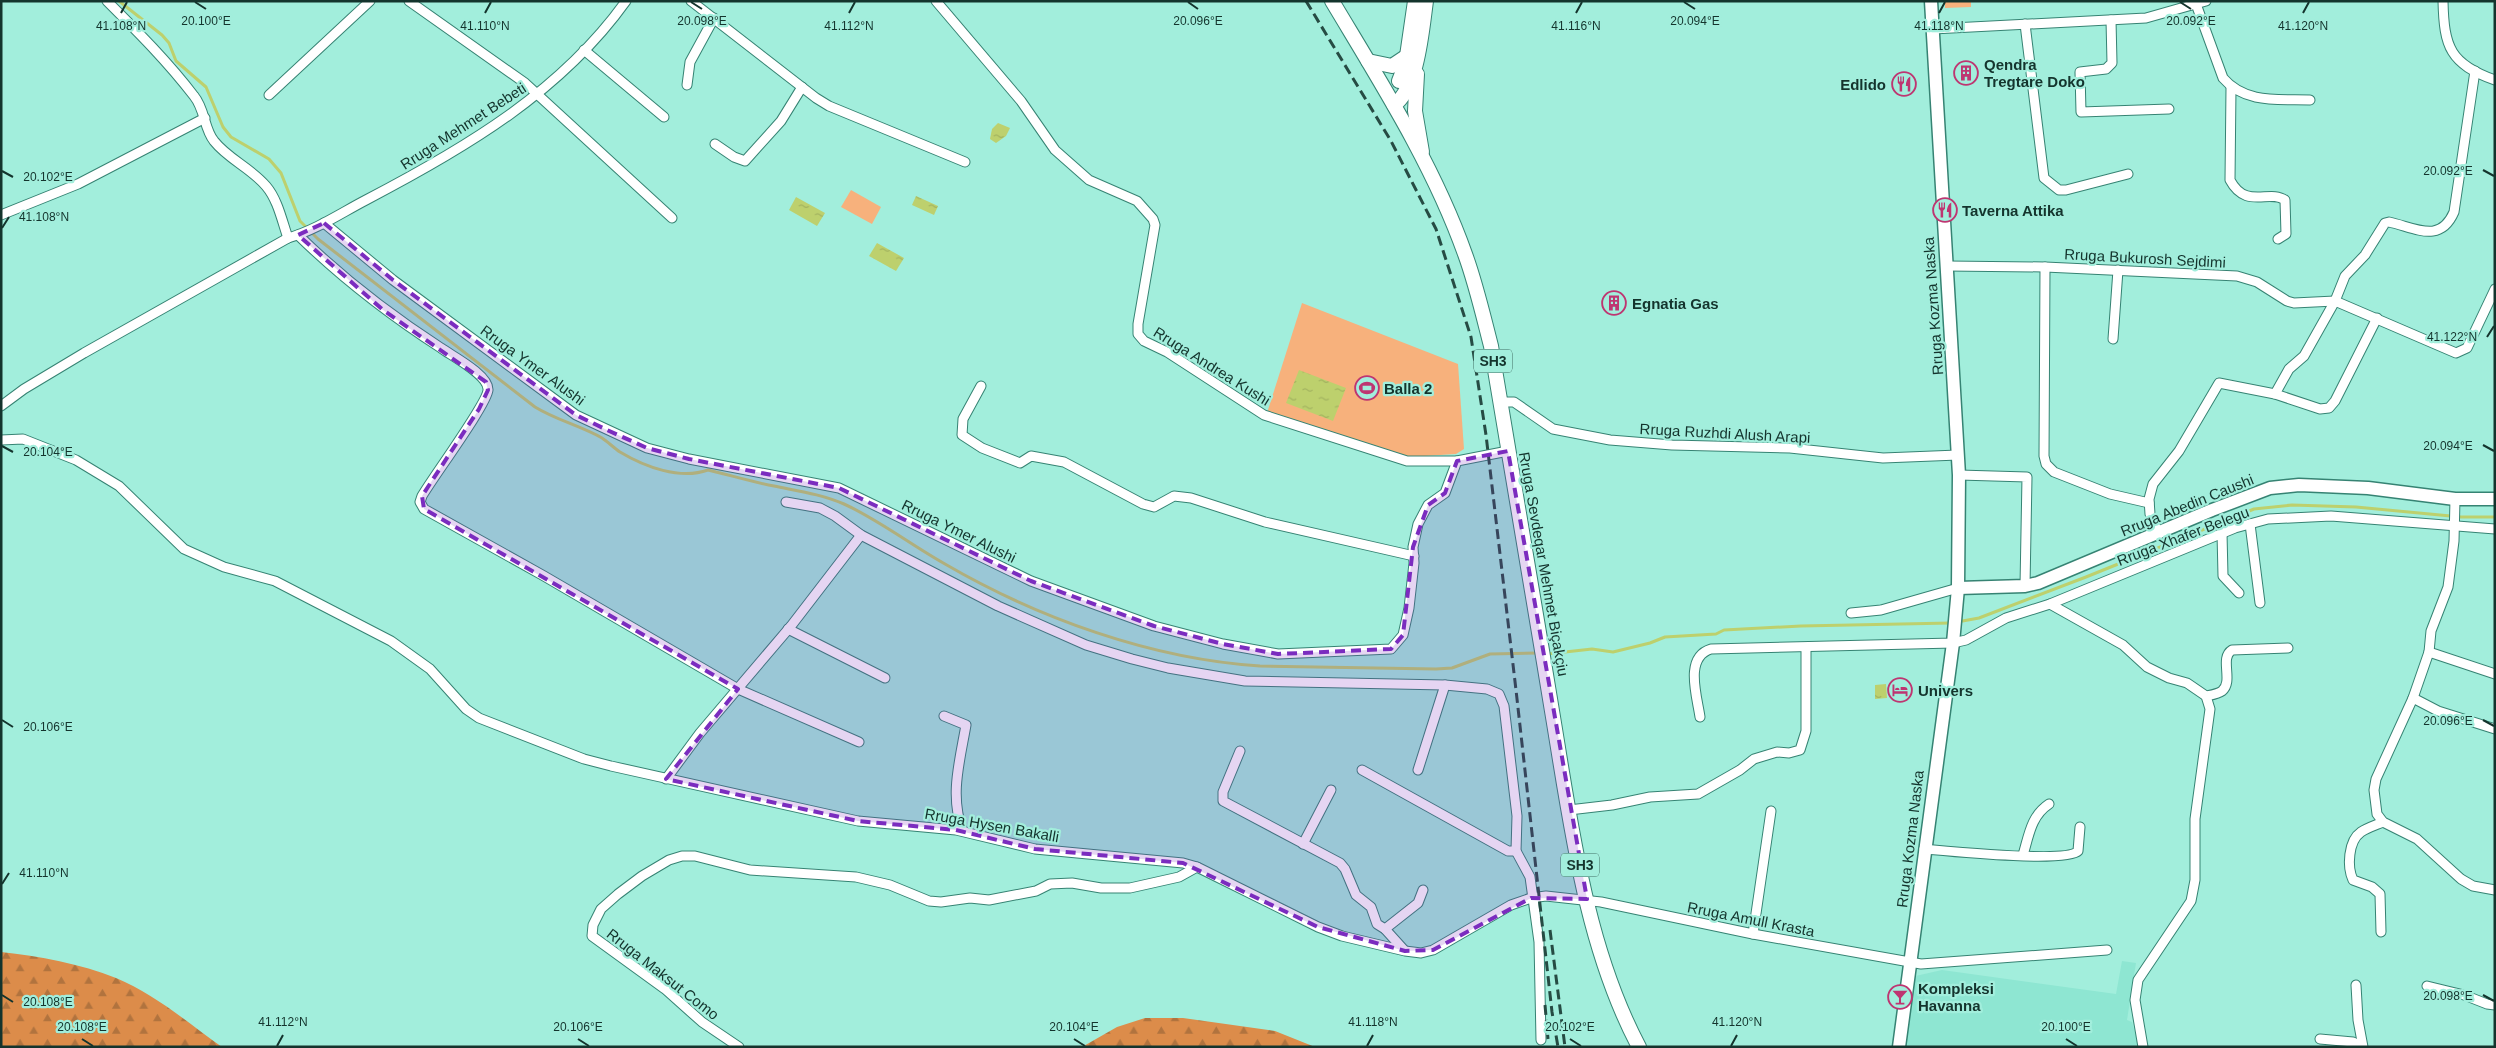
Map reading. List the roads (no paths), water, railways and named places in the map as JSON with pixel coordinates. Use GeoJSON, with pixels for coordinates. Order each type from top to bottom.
{"type":"FeatureCollection","features":[{"type":"Feature","properties":{"kind":"main road","name":"SH3"},"geometry":{"type":"LineString","coordinates":[[1332,1],[1391,100]]}},
{"type":"Feature","properties":{"kind":"main road"},"geometry":{"type":"LineString","coordinates":[[1415,1],[1414,99],[1422,157]]}},
{"type":"Feature","properties":{"kind":"main road"},"geometry":{"type":"LineString","coordinates":[[1391,100],[1413,57],[1426,1]]}},
{"type":"Feature","properties":{"kind":"main road","name":"Rruga Kozma Naska"},"geometry":{"type":"LineString","coordinates":[[1900,1047],[1909,963],[1953,639],[1958,588],[1959,475],[1931,1]]}},
{"type":"Feature","properties":{"kind":"main road"},"geometry":{"type":"LineString","coordinates":[[1368,61],[1392,66],[1413,57]]}},
{"type":"Feature","properties":{"kind":"main road","name":"Rruga Sevdeqar Mehmet Biçakçiu"},"geometry":{"type":"LineString","coordinates":[[1391,100],[1422,157],[1452,220],[1475,283],[1491,346],[1569,810],[1587,899],[1596,937],[1610,980],[1625,1020],[1639,1047]]}},
{"type":"Feature","properties":{"kind":"main road","name":"Rruga Abedin Caushi"},"geometry":{"type":"LineString","coordinates":[[1958,588],[2038,584],[2212,510],[2270,488],[2299,485],[2368,488],[2455,503],[2495,499]]}},
{"type":"Feature","properties":{"kind":"street"},"geometry":{"type":"LineString","coordinates":[[107,1],[144,37],[153,50],[165,58],[185,88],[195,96],[213,140],[230,157],[266,186],[275,199],[288,238]]}},
{"type":"Feature","properties":{"kind":"street"},"geometry":{"type":"LineString","coordinates":[[270,95],[370,1]]}},
{"type":"Feature","properties":{"kind":"street"},"geometry":{"type":"LineString","coordinates":[[409,1],[538,94],[576,132],[672,218]]}},
{"type":"Feature","properties":{"kind":"street","name":"Rruga Mehmet Bebeti"},"geometry":{"type":"LineString","coordinates":[[1,406],[24,389],[84,352],[288,238],[315,228],[456,150],[509,116],[538,94],[584,50],[613,20],[626,1]]}},
{"type":"Feature","properties":{"kind":"street"},"geometry":{"type":"LineString","coordinates":[[691,1],[829,106],[965,162]]}},
{"type":"Feature","properties":{"kind":"street","name":"Rruga Andrea Kushi"},"geometry":{"type":"LineString","coordinates":[[936,1],[1021,101],[1055,150],[1089,180],[1137,201],[1152,219],[1155,225],[1138,324],[1138,334],[1144,341],[1167,352],[1264,415],[1407,461],[1457,461]]}},
{"type":"Feature","properties":{"kind":"street"},"geometry":{"type":"LineString","coordinates":[[1933,29],[2146,18],[2206,1]]}},
{"type":"Feature","properties":{"kind":"street"},"geometry":{"type":"LineString","coordinates":[[2444,1],[2449,48],[2455,58],[2474,71],[2495,80]]}},
{"type":"Feature","properties":{"kind":"street"},"geometry":{"type":"LineString","coordinates":[[2196,4],[2223,78],[2231,88],[2254,98],[2310,100]]}},
{"type":"Feature","properties":{"kind":"street"},"geometry":{"type":"LineString","coordinates":[[687,85],[690,62],[714,18]]}},
{"type":"Feature","properties":{"kind":"street"},"geometry":{"type":"LineString","coordinates":[[2111,20],[2112,63],[2106,69],[2080,72],[2081,112],[2169,109]]}},
{"type":"Feature","properties":{"kind":"street"},"geometry":{"type":"LineString","coordinates":[[2025,24],[2044,178],[2059,190],[2066,190],[2128,174]]}},
{"type":"Feature","properties":{"kind":"street"},"geometry":{"type":"LineString","coordinates":[[584,50],[664,117]]}},
{"type":"Feature","properties":{"kind":"street"},"geometry":{"type":"LineString","coordinates":[[2275,394],[2289,369],[2304,356],[2334,301],[2345,276],[2365,255],[2385,223],[2389,222],[2438,232],[2450,221],[2454,212],[2474,71]]}},
{"type":"Feature","properties":{"kind":"street"},"geometry":{"type":"LineString","coordinates":[[715,144],[734,157],[745,161],[780,121],[802,87]]}},
{"type":"Feature","properties":{"kind":"street"},"geometry":{"type":"LineString","coordinates":[[2231,88],[2230,180],[2235,189],[2244,194],[2257,198],[2279,197],[2285,200],[2287,229],[2286,234],[2278,239]]}},
{"type":"Feature","properties":{"kind":"street"},"geometry":{"type":"LineString","coordinates":[[1,215],[78,184],[205,118]]}},
{"type":"Feature","properties":{"kind":"street","name":"Rruga Ymer Alushi"},"geometry":{"type":"LineString","coordinates":[[324,223],[400,286],[576,415],[599,426],[647,448],[839,488],[1031,581],[1154,626],[1223,644],[1278,654],[1391,649],[1403,635],[1409,608],[1414,547],[1418,524],[1428,505],[1445,493],[1457,461]]}},
{"type":"Feature","properties":{"kind":"street"},"geometry":{"type":"LineString","coordinates":[[302,234],[383,310],[461,362],[486,382],[488,390],[479,409],[422,496],[420,502],[424,509],[738,688],[859,742]]}},
{"type":"Feature","properties":{"kind":"street","name":"Rruga Bukurosh Sejdimi"},"geometry":{"type":"LineString","coordinates":[[1946,266],[2045,267],[2237,276],[2257,282],[2286,301],[2334,301]]}},
{"type":"Feature","properties":{"kind":"street"},"geometry":{"type":"LineString","coordinates":[[2045,267],[2044,456],[2046,464],[2054,472],[2110,494],[2149,503]]}},
{"type":"Feature","properties":{"kind":"street"},"geometry":{"type":"LineString","coordinates":[[2113,339],[2118,270]]}},
{"type":"Feature","properties":{"kind":"street"},"geometry":{"type":"LineString","coordinates":[[2334,301],[2377,318],[2449,351],[2460,353],[2467,348],[2495,289]]}},
{"type":"Feature","properties":{"kind":"street"},"geometry":{"type":"LineString","coordinates":[[2159,534],[2150,514],[2149,503],[2156,478],[2179,451],[2218,383],[2275,394],[2320,409],[2330,408],[2377,318]]}},
{"type":"Feature","properties":{"kind":"street"},"geometry":{"type":"LineString","coordinates":[[982,386],[963,419],[962,435],[997,454],[1020,463],[1031,456],[1064,462],[1143,504],[1154,506],[1174,496],[1191,498],[1265,522],[1414,556]]}},
{"type":"Feature","properties":{"kind":"street","name":"Rruga Ruzhdi Alush Arapi"},"geometry":{"type":"LineString","coordinates":[[1500,402],[1514,402],[1553,429],[1610,440],[1672,445],[1790,448],[1883,458],[1958,455]]}},
{"type":"Feature","properties":{"kind":"street","name":"Rruga Hysen Bakalli"},"geometry":{"type":"LineString","coordinates":[[1,440],[23,439],[76,460],[120,486],[184,549],[224,567],[275,581],[391,641],[430,669],[466,709],[494,724],[584,759],[666,779],[858,820],[963,831],[1035,850],[1163,860],[1197,867],[1318,927],[1342,936],[1406,951],[1421,953],[1433,950],[1511,905],[1532,898],[1546,896],[1587,899]]}},
{"type":"Feature","properties":{"kind":"street"},"geometry":{"type":"LineString","coordinates":[[1457,461],[1508,451]]}},
{"type":"Feature","properties":{"kind":"street"},"geometry":{"type":"LineString","coordinates":[[1959,475],[2027,477],[2025,586]]}},
{"type":"Feature","properties":{"kind":"street"},"geometry":{"type":"LineString","coordinates":[[786,502],[820,508],[862,535],[1030,620],[1086,645],[1141,661],[1213,677],[1245,681],[1445,685],[1495,691],[1502,697],[1517,816],[1516,851],[1530,877],[1539,942],[1541,1040]]}},
{"type":"Feature","properties":{"kind":"street"},"geometry":{"type":"LineString","coordinates":[[2455,503],[2448,587],[2431,631],[2429,652],[2414,698],[2376,780],[2374,790],[2378,814],[2382,822],[2417,839],[2461,879],[2474,886],[2495,890]]}},
{"type":"Feature","properties":{"kind":"street","name":"Rruga Xhafer Belegu"},"geometry":{"type":"LineString","coordinates":[[1700,717],[1694,670],[1696,659],[1702,651],[1710,649],[1806,648],[1953,639],[1966,640],[2006,618],[2050,604],[2222,533],[2250,524],[2291,516],[2331,516],[2467,525],[2495,529]]}},
{"type":"Feature","properties":{"kind":"street"},"geometry":{"type":"LineString","coordinates":[[2250,524],[2260,603]]}},
{"type":"Feature","properties":{"kind":"street"},"geometry":{"type":"LineString","coordinates":[[2222,533],[2223,576],[2239,593]]}},
{"type":"Feature","properties":{"kind":"street"},"geometry":{"type":"LineString","coordinates":[[666,779],[700,732],[788,630],[862,535]]}},
{"type":"Feature","properties":{"kind":"street"},"geometry":{"type":"LineString","coordinates":[[1851,614],[1881,610],[1958,588]]}},
{"type":"Feature","properties":{"kind":"street"},"geometry":{"type":"LineString","coordinates":[[2050,604],[2123,645],[2147,667],[2169,678],[2187,683],[2206,696],[2210,709],[2195,819],[2195,880],[2190,901],[2138,980],[2135,1000],[2143,1047]]}},
{"type":"Feature","properties":{"kind":"street"},"geometry":{"type":"LineString","coordinates":[[788,630],[885,678]]}},
{"type":"Feature","properties":{"kind":"street"},"geometry":{"type":"LineString","coordinates":[[1569,810],[1612,805],[1650,797],[1698,794],[1740,770],[1754,759],[1777,752],[1789,753],[1800,750],[1806,731],[1806,648]]}},
{"type":"Feature","properties":{"kind":"street"},"geometry":{"type":"LineString","coordinates":[[2206,696],[2221,692],[2225,687],[2227,657],[2232,650],[2288,648]]}},
{"type":"Feature","properties":{"kind":"street"},"geometry":{"type":"LineString","coordinates":[[2429,652],[2495,674]]}},
{"type":"Feature","properties":{"kind":"street"},"geometry":{"type":"LineString","coordinates":[[1418,770],[1445,685]]}},
{"type":"Feature","properties":{"kind":"street"},"geometry":{"type":"LineString","coordinates":[[2414,698],[2438,711],[2495,729]]}},
{"type":"Feature","properties":{"kind":"street"},"geometry":{"type":"LineString","coordinates":[[944,716],[966,725],[956,784],[956,815],[963,831]]}},
{"type":"Feature","properties":{"kind":"street"},"geometry":{"type":"LineString","coordinates":[[1240,751],[1223,792],[1223,801],[1340,863],[1345,869],[1356,896],[1372,907],[1377,924],[1385,929],[1406,951]]}},
{"type":"Feature","properties":{"kind":"street"},"geometry":{"type":"LineString","coordinates":[[1362,770],[1508,851],[1516,851]]}},
{"type":"Feature","properties":{"kind":"street"},"geometry":{"type":"LineString","coordinates":[[1303,844],[1331,790]]}},
{"type":"Feature","properties":{"kind":"street"},"geometry":{"type":"LineString","coordinates":[[2023,855],[2032,824],[2039,810],[2050,804]]}},
{"type":"Feature","properties":{"kind":"street"},"geometry":{"type":"LineString","coordinates":[[1753,934],[1771,811]]}},
{"type":"Feature","properties":{"kind":"street"},"geometry":{"type":"LineString","coordinates":[[2381,932],[2380,894],[2372,887],[2353,880],[2350,874],[2350,858],[2355,838],[2360,832],[2382,822]]}},
{"type":"Feature","properties":{"kind":"street"},"geometry":{"type":"LineString","coordinates":[[1924,849],[2051,858],[2076,853],[2080,827]]}},
{"type":"Feature","properties":{"kind":"street","name":"Rruga Maksut Como"},"geometry":{"type":"LineString","coordinates":[[739,1047],[702,1022],[665,990],[592,936],[593,925],[601,909],[642,876],[669,860],[682,856],[695,856],[750,870],[856,877],[890,885],[929,901],[941,902],[970,898],[989,900],[1057,884],[1072,883],[1101,888],[1130,888],[1179,877],[1197,867]]}},
{"type":"Feature","properties":{"kind":"street"},"geometry":{"type":"LineString","coordinates":[[1385,929],[1418,903],[1423,890]]}},
{"type":"Feature","properties":{"kind":"street","name":"Rruga Amull Krasta"},"geometry":{"type":"LineString","coordinates":[[1587,899],[1753,934],[1909,963],[1962,962],[2107,950]]}},
{"type":"Feature","properties":{"kind":"street"},"geometry":{"type":"LineString","coordinates":[[2356,985],[2362,1047]]}},
{"type":"Feature","properties":{"kind":"street"},"geometry":{"type":"LineString","coordinates":[[2427,986],[2464,994],[2486,1004],[2495,1005]]}},
{"type":"Feature","properties":{"kind":"street"},"geometry":{"type":"LineString","coordinates":[[2320,1039],[2353,1042],[2362,1047]]}},
{"type":"Feature","properties":{"kind":"water"},"geometry":{"type":"Polygon","coordinates":[[[998,123],[1010,128],[1006,136],[996,143],[990,139],[992,129],[998,123]]]}},
{"type":"Feature","properties":{"kind":"water"},"geometry":{"type":"Polygon","coordinates":[[[916,196],[938,206],[934,215],[912,205],[916,196]]]}},
{"type":"Feature","properties":{"kind":"water"},"geometry":{"type":"Polygon","coordinates":[[[796,197],[825,213],[817,226],[789,210],[796,197]]]}},
{"type":"Feature","properties":{"kind":"water"},"geometry":{"type":"Polygon","coordinates":[[[877,243],[904,258],[896,271],[869,256],[877,243]]]}},
{"type":"Feature","properties":{"kind":"water"},"geometry":{"type":"Polygon","coordinates":[[[1299,370],[1346,388],[1333,421],[1286,403],[1299,370]]]}},
{"type":"Feature","properties":{"kind":"water"},"geometry":{"type":"Polygon","coordinates":[[[1886,684],[1887,698],[1875,699],[1875,685],[1886,684]]]}},
{"type":"Feature","properties":{"kind":"waterway"},"geometry":{"type":"LineString","coordinates":[[119,1],[162,35],[169,43],[176,61],[206,87],[223,127],[231,137],[269,159],[281,173],[300,221],[318,239],[535,407],[602,438],[620,452],[640,463],[674,473],[686,474],[708,470],[758,483],[809,493],[844,504],[870,517],[932,557],[1018,602],[1096,633],[1178,655],[1260,666],[1436,669],[1452,668],[1490,654],[1538,653]]}},
{"type":"Feature","properties":{"kind":"waterway"},"geometry":{"type":"LineString","coordinates":[[1957,622],[1979,618],[2254,509],[2292,505],[2356,507],[2461,517],[2495,517]]}},
{"type":"Feature","properties":{"kind":"waterway"},"geometry":{"type":"LineString","coordinates":[[1547,654],[1592,649],[1613,652],[1650,643],[1665,637],[1716,634],[1724,630],[1801,626],[1951,623]]}},
{"type":"Feature","properties":{"kind":"railway"},"geometry":{"type":"LineString","coordinates":[[1306,1],[1391,141],[1436,229],[1471,337],[1486,435],[1552,1012],[1558,1047]]}},
{"type":"Feature","properties":{"kind":"railway"},"geometry":{"type":"LineString","coordinates":[[1550,930],[1565,1047]]}},
{"type":"Feature","properties":{"kind":"railway"},"geometry":{"type":"LineString","coordinates":[[1545,1005],[1548,1039]]}},
{"type":"Feature","properties":{"kind":"place","name":"Qendra Tregtare Doko"},"geometry":{"type":"Point","coordinates":[1966,73]}},
{"type":"Feature","properties":{"kind":"place","name":"Edlido"},"geometry":{"type":"Point","coordinates":[1904,84]}},
{"type":"Feature","properties":{"kind":"place","name":"Taverna Attika"},"geometry":{"type":"Point","coordinates":[1945,210]}},
{"type":"Feature","properties":{"kind":"place","name":"Egnatia Gas"},"geometry":{"type":"Point","coordinates":[1614,303]}},
{"type":"Feature","properties":{"kind":"place","name":"Balla 2"},"geometry":{"type":"Point","coordinates":[1367,388]}},
{"type":"Feature","properties":{"kind":"place","name":"Univers"},"geometry":{"type":"Point","coordinates":[1900,690]}},
{"type":"Feature","properties":{"kind":"place","name":"Kompleksi Havanna"},"geometry":{"type":"Point","coordinates":[1900,997]}}]}
